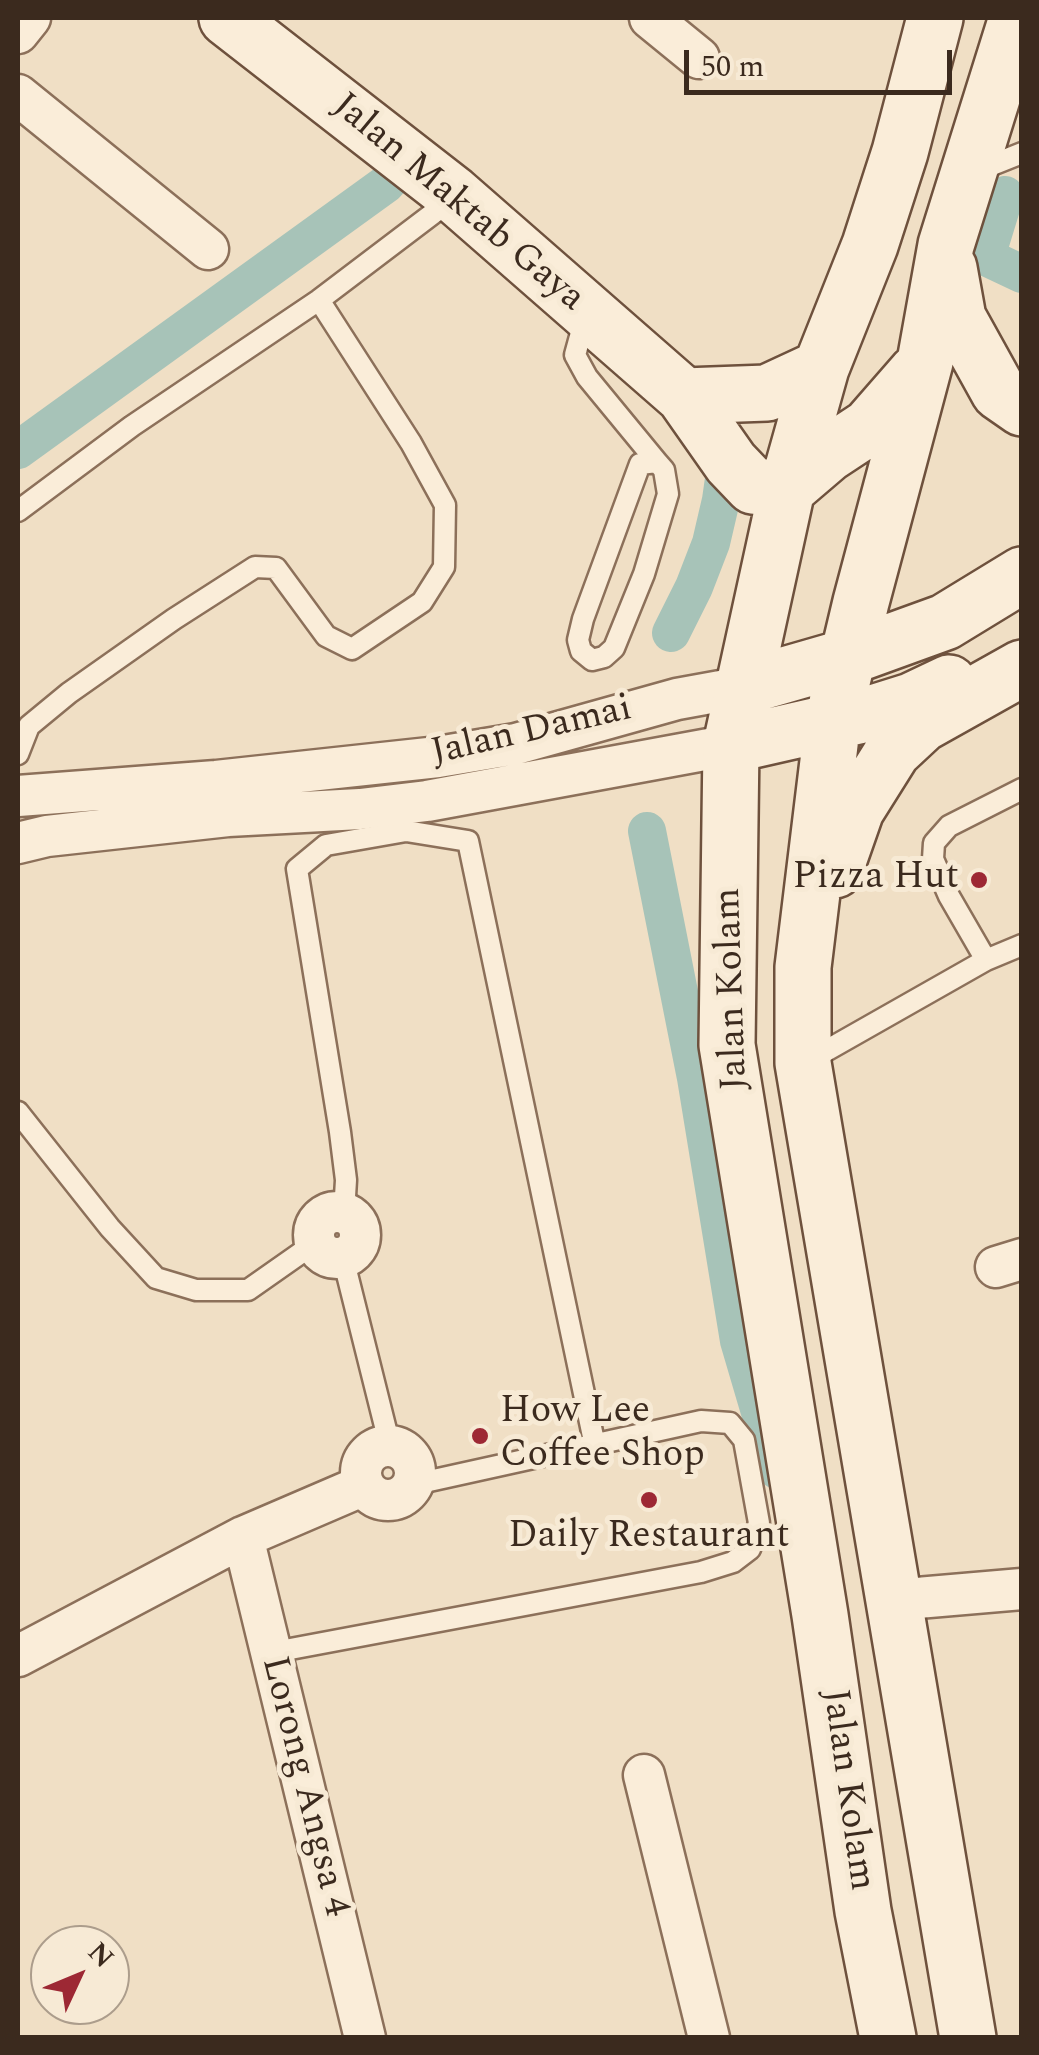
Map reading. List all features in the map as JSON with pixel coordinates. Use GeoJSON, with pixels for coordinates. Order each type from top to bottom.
{"type":"FeatureCollection","features":[{"type":"Feature","properties":{"kind":"main road","name":"Jalan Maktab Gaya"},"geometry":{"type":"LineString","coordinates":[[226,18],[453,194],[684,396],[752,486],[787,489]]}},
{"type":"Feature","properties":{"kind":"main road","name":"Jalan Kolam"},"geometry":{"type":"LineString","coordinates":[[888,2038],[863,1911],[820,1616],[727,1045],[732,745],[787,489],[821,368],[870,245],[900,152],[935,18]]}},
{"type":"Feature","properties":{"kind":"main road","name":"Jalan Kolam"},"geometry":{"type":"LineString","coordinates":[[968,2038],[804,1064],[804,967],[833,720],[925,362],[946,245],[1017,18]]}},
{"type":"Feature","properties":{"kind":"main road"},"geometry":{"type":"LineString","coordinates":[[946,245],[958,318],[999,392],[1022,408]]}},
{"type":"Feature","properties":{"kind":"main road"},"geometry":{"type":"LineString","coordinates":[[787,489],[828,454],[870,427],[925,362]]}},
{"type":"Feature","properties":{"kind":"main road"},"geometry":{"type":"LineString","coordinates":[[684,396],[767,393],[821,368]]}},
{"type":"Feature","properties":{"kind":"main road","name":"Jalan Damai"},"geometry":{"type":"LineString","coordinates":[[743,686],[945,622],[1022,575]]}},
{"type":"Feature","properties":{"kind":"main road","name":"Jalan Damai"},"geometry":{"type":"LineString","coordinates":[[732,745],[911,701],[1022,644]]}},
{"type":"Feature","properties":{"kind":"main road"},"geometry":{"type":"LineString","coordinates":[[804,967],[856,810],[893,751],[922,724],[1022,668]]}},
{"type":"Feature","properties":{"kind":"street"},"geometry":{"type":"LineString","coordinates":[[18,33],[30,18]]}},
{"type":"Feature","properties":{"kind":"street"},"geometry":{"type":"LineString","coordinates":[[650,18],[700,58]]}},
{"type":"Feature","properties":{"kind":"street"},"geometry":{"type":"LineString","coordinates":[[18,95],[208,249]]}},
{"type":"Feature","properties":{"kind":"street","name":"Jalan Damai"},"geometry":{"type":"LineString","coordinates":[[21,796],[438,757],[516,744],[678,699],[743,686]]}},
{"type":"Feature","properties":{"kind":"street","name":"Jalan Damai"},"geometry":{"type":"LineString","coordinates":[[32,839],[228,816],[410,803],[732,745]]}},
{"type":"Feature","properties":{"kind":"street"},"geometry":{"type":"LineString","coordinates":[[329,1251],[315,1229],[322,1217],[344,1213]]}},
{"type":"Feature","properties":{"kind":"street"},"geometry":{"type":"LineString","coordinates":[[382,1446],[406,1453],[411,1460],[414,1477],[407,1492],[392,1499],[376,1496],[364,1485],[361,1468],[368,1454],[382,1446]]}},
{"type":"Feature","properties":{"kind":"street"},"geometry":{"type":"LineString","coordinates":[[18,1656],[243,1537],[364,1485]]}},
{"type":"Feature","properties":{"kind":"street","name":"Lorong Angsa 4"},"geometry":{"type":"LineString","coordinates":[[243,1537],[365,2038]]}},
{"type":"Feature","properties":{"kind":"street"},"geometry":{"type":"LineString","coordinates":[[894,1600],[1022,1589]]}},
{"type":"Feature","properties":{"kind":"street"},"geometry":{"type":"LineString","coordinates":[[644,1775],[709,2038]]}},
{"type":"Feature","properties":{"kind":"lane"},"geometry":{"type":"LineString","coordinates":[[968,176],[1022,153]]}},
{"type":"Feature","properties":{"kind":"lane"},"geometry":{"type":"LineString","coordinates":[[18,511],[132,426],[319,300],[453,194]]}},
{"type":"Feature","properties":{"kind":"lane"},"geometry":{"type":"LineString","coordinates":[[21,796],[18,754],[30,726],[174,618],[255,567],[276,568],[326,636],[352,649],[422,602],[444,567],[446,506],[411,443],[319,300]]}},
{"type":"Feature","properties":{"kind":"lane"},"geometry":{"type":"LineString","coordinates":[[605,328],[581,333],[575,354],[588,376],[664,470],[668,494],[644,574],[614,648],[604,657],[592,660],[581,650],[578,640],[583,619],[640,464],[657,462]]}},
{"type":"Feature","properties":{"kind":"lane"},"geometry":{"type":"LineString","coordinates":[[986,960],[933,859],[934,843],[949,826],[1022,789]]}},
{"type":"Feature","properties":{"kind":"lane"},"geometry":{"type":"LineString","coordinates":[[344,1213],[346,1180],[340,1132],[297,869],[326,845],[406,831],[468,842],[595,1446]]}},
{"type":"Feature","properties":{"kind":"lane"},"geometry":{"type":"LineString","coordinates":[[18,862],[32,839]]}},
{"type":"Feature","properties":{"kind":"lane"},"geometry":{"type":"LineString","coordinates":[[804,1064],[986,960],[1022,945]]}},
{"type":"Feature","properties":{"kind":"lane"},"geometry":{"type":"LineString","coordinates":[[18,1112],[110,1228],[156,1278],[196,1290],[248,1290],[329,1251],[390,1446]]}},
{"type":"Feature","properties":{"kind":"lane"},"geometry":{"type":"LineString","coordinates":[[269,1653],[701,1572],[733,1562],[750,1549],[759,1523],[744,1440],[730,1423],[701,1421],[411,1485]]}},
{"type":"Feature","properties":{"kind":"waterway"},"geometry":{"type":"LineString","coordinates":[[18,450],[396,173]]}},
{"type":"Feature","properties":{"kind":"waterway"},"geometry":{"type":"LineString","coordinates":[[1005,195],[986,257],[1022,274]]}},
{"type":"Feature","properties":{"kind":"waterway"},"geometry":{"type":"LineString","coordinates":[[671,633],[711,543],[721,500],[725,472],[714,445]]}},
{"type":"Feature","properties":{"kind":"waterway"},"geometry":{"type":"LineString","coordinates":[[647,831],[696,1078],[739,1341],[777,1470]]}},
{"type":"Feature","properties":{"kind":"place","name":"Pizza Hut"},"geometry":{"type":"Point","coordinates":[979,880]}},
{"type":"Feature","properties":{"kind":"place","name":"How Lee Coffee Shop"},"geometry":{"type":"Point","coordinates":[480,1436]}},
{"type":"Feature","properties":{"kind":"place","name":"Daily Restaurant"},"geometry":{"type":"Point","coordinates":[649,1500]}}]}
